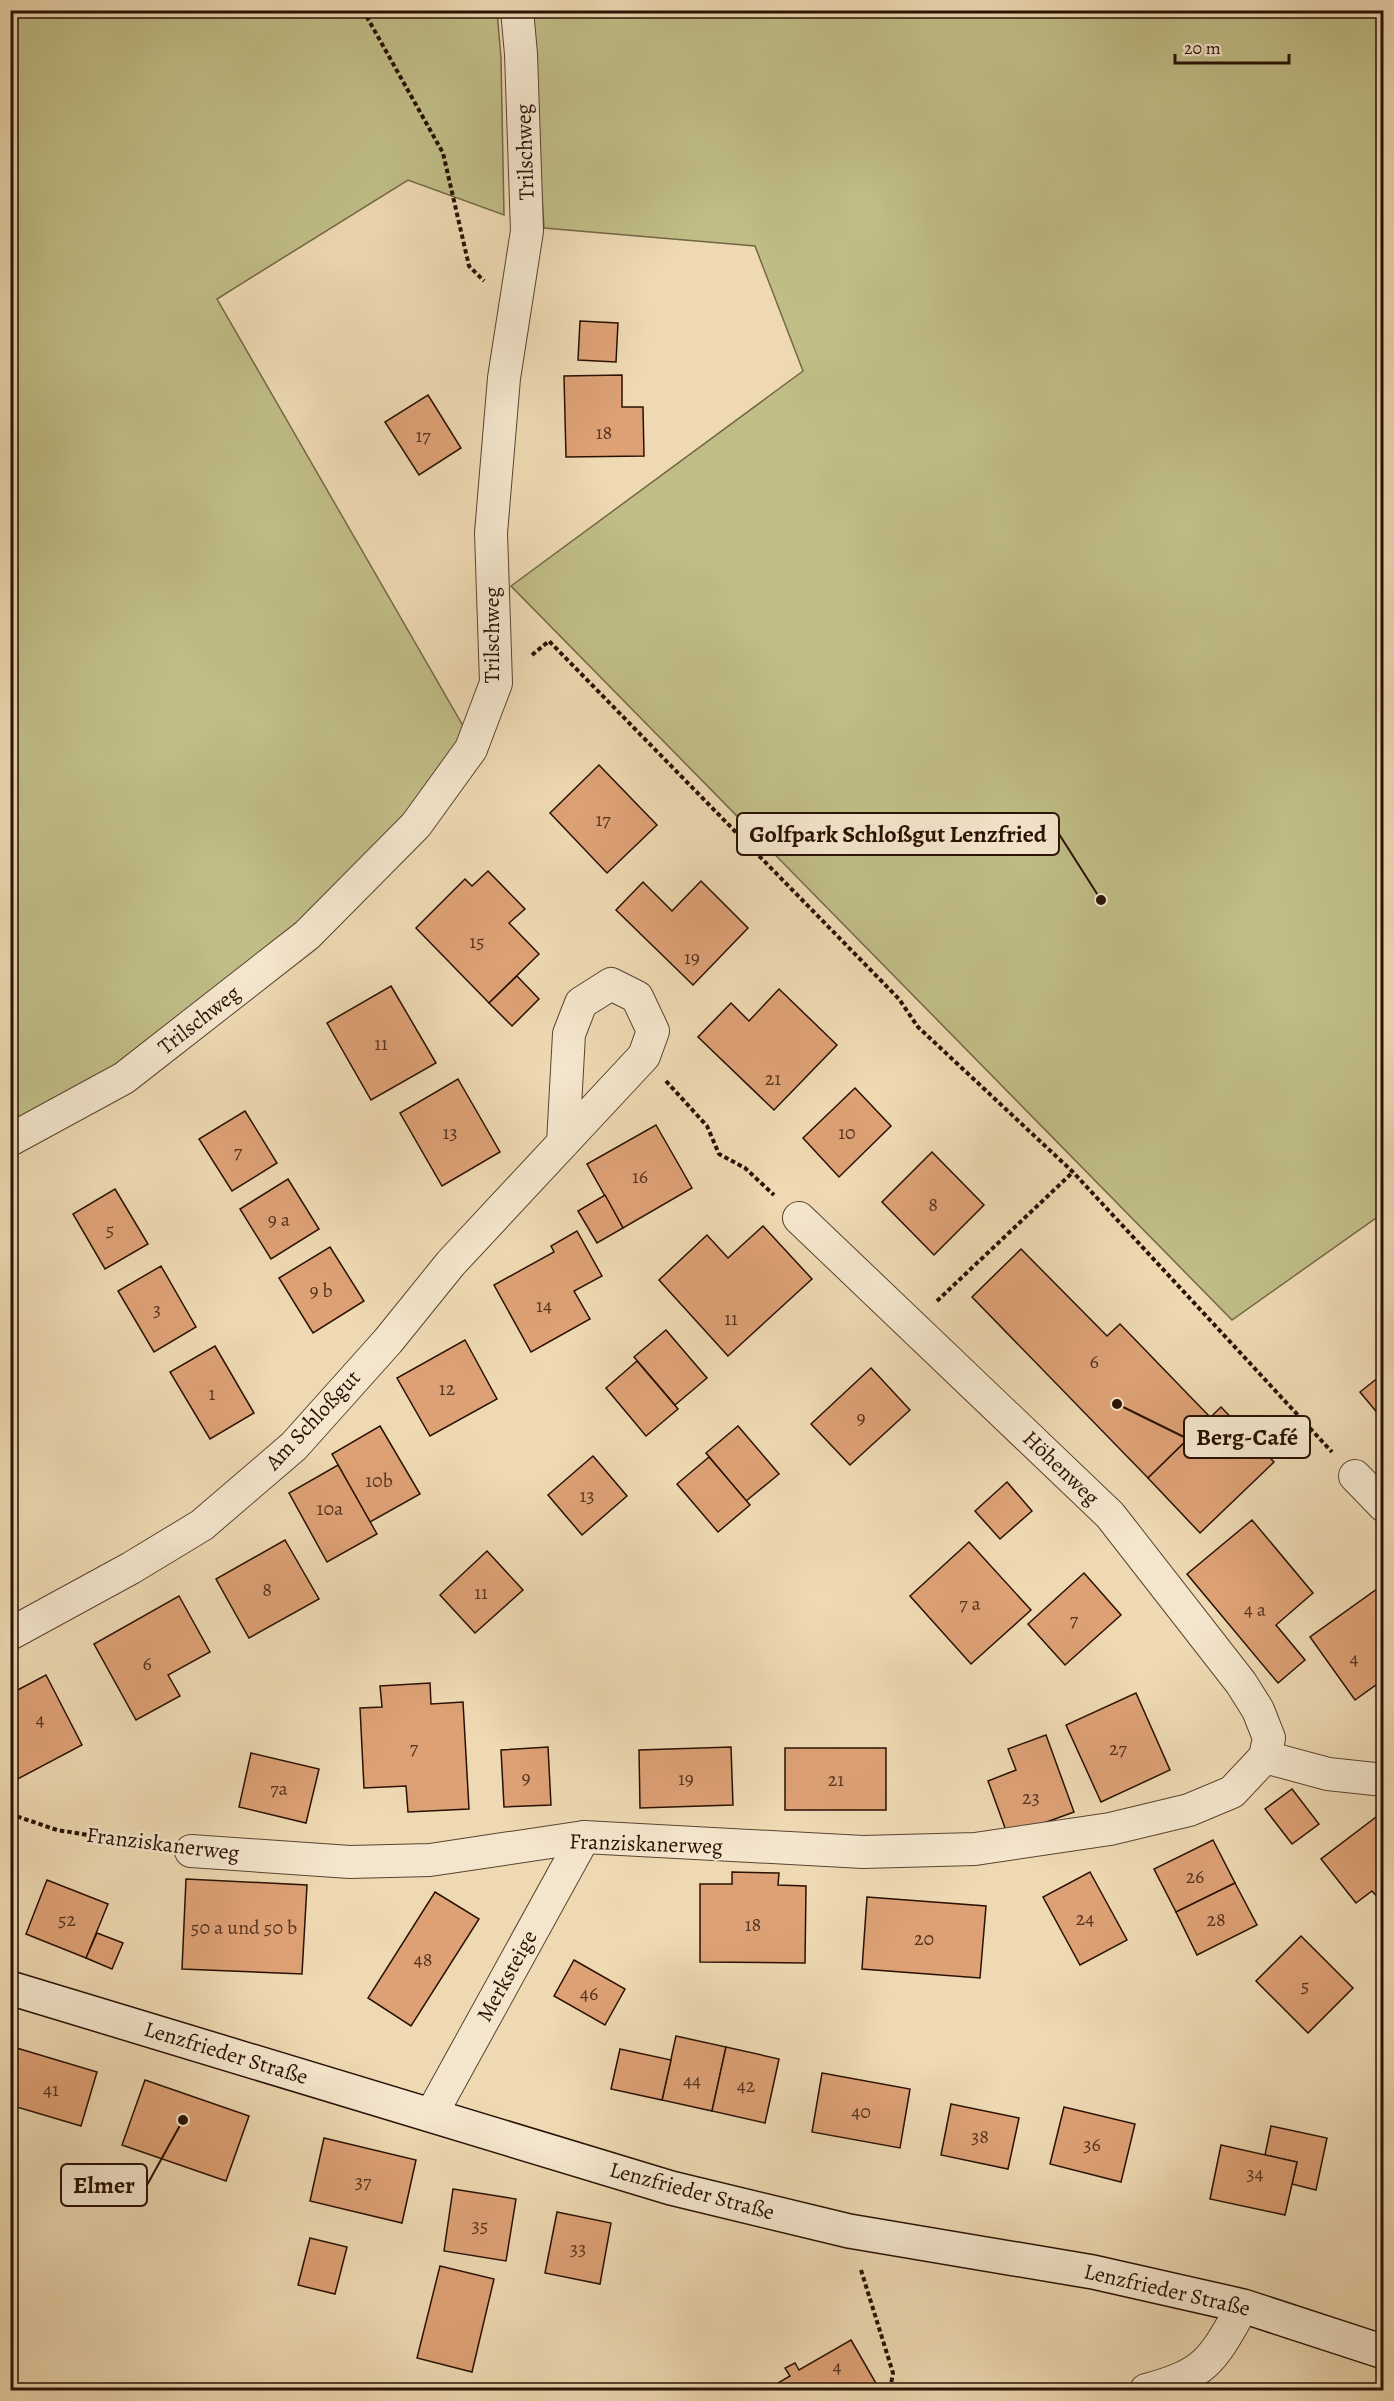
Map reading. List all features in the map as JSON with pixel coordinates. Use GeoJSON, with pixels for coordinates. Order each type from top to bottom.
{"type":"FeatureCollection","features":[{"type":"Feature","properties":{"kind":"street","name":"Trilschweg"},"geometry":{"type":"LineString","coordinates":[[10,1140],[124,1078],[307,935],[416,825],[471,749],[496,683],[491,533],[504,378],[527,231],[521,54],[517,10]]}},
{"type":"Feature","properties":{"kind":"street","name":"Am Schloßgut"},"geometry":{"type":"LineString","coordinates":[[10,1634],[131,1568],[202,1525],[294,1446],[388,1341],[452,1263],[644,1056],[654,1031],[637,998],[611,984],[581,1002],[569,1034],[563,1143]]}},
{"type":"Feature","properties":{"kind":"street","name":"Höhenweg"},"geometry":{"type":"LineString","coordinates":[[799,1218],[1110,1515],[1241,1683],[1258,1710],[1269,1738],[1265,1757]]}},
{"type":"Feature","properties":{"kind":"street"},"geometry":{"type":"LineString","coordinates":[[1355,1476],[1383,1506]]}},
{"type":"Feature","properties":{"kind":"street"},"geometry":{"type":"LineString","coordinates":[[1265,1757],[1328,1774],[1383,1780]]}},
{"type":"Feature","properties":{"kind":"street","name":"Franziskanerweg"},"geometry":{"type":"LineString","coordinates":[[191,1851],[350,1862],[430,1860],[584,1837],[863,1852],[975,1849],[1110,1829],[1189,1810],[1232,1792],[1265,1757]]}},
{"type":"Feature","properties":{"kind":"street","name":"Merksteige"},"geometry":{"type":"LineString","coordinates":[[431,2115],[584,1837]]}},
{"type":"Feature","properties":{"kind":"street","name":"Lenzfrieder Straße"},"geometry":{"type":"LineString","coordinates":[[10,1988],[671,2188],[849,2231],[1093,2271],[1244,2306],[1383,2352]]}},
{"type":"Feature","properties":{"kind":"street"},"geometry":{"type":"LineString","coordinates":[[1146,2391],[1180,2381],[1215,2356],[1244,2306]]}},
{"type":"Feature","properties":{"kind":"path"},"geometry":{"type":"LineString","coordinates":[[363,10],[443,153],[469,266],[514,310]]}},
{"type":"Feature","properties":{"kind":"path"},"geometry":{"type":"LineString","coordinates":[[496,683],[549,641],[899,999],[918,1027],[1074,1172],[1355,1476]]}},
{"type":"Feature","properties":{"kind":"path"},"geometry":{"type":"LineString","coordinates":[[644,1056],[707,1126],[719,1154],[745,1168],[799,1218]]}},
{"type":"Feature","properties":{"kind":"path"},"geometry":{"type":"LineString","coordinates":[[911,1325],[1074,1172]]}},
{"type":"Feature","properties":{"kind":"path","name":"Franziskanerweg"},"geometry":{"type":"LineString","coordinates":[[10,1814],[57,1830],[191,1851]]}},
{"type":"Feature","properties":{"kind":"path"},"geometry":{"type":"LineString","coordinates":[[849,2231],[893,2373],[890,2391]]}},
{"type":"Feature","properties":{"kind":"shaded area"},"geometry":{"type":"Polygon","coordinates":[[[11,11],[497,11],[501,58],[504,215],[408,180],[217,299],[466,731],[411,813],[299,926],[118,1067],[11,1123],[11,11]]]}},
{"type":"Feature","properties":{"kind":"shaded area"},"geometry":{"type":"Polygon","coordinates":[[[530,11],[1383,11],[1383,1213],[1232,1320],[511,586],[803,371],[755,246],[544,228],[530,11]]]}},
{"type":"Feature","properties":{"kind":"building"},"geometry":{"type":"Polygon","coordinates":[[[580,321],[618,323],[616,362],[578,360],[580,321]]]}},
{"type":"Feature","properties":{"kind":"building"},"geometry":{"type":"Polygon","coordinates":[[[622,375],[622,407],[643,407],[644,456],[566,457],[564,376],[622,375]]]}},
{"type":"Feature","properties":{"kind":"building"},"geometry":{"type":"Polygon","coordinates":[[[428,395],[461,448],[419,475],[385,422],[428,395]]]}},
{"type":"Feature","properties":{"kind":"building"},"geometry":{"type":"Polygon","coordinates":[[[599,765],[657,825],[607,873],[550,813],[599,765]]]}},
{"type":"Feature","properties":{"kind":"building"},"geometry":{"type":"Polygon","coordinates":[[[488,871],[525,909],[509,923],[539,954],[489,1003],[416,928],[465,879],[472,886],[488,871]]]}},
{"type":"Feature","properties":{"kind":"building"},"geometry":{"type":"Polygon","coordinates":[[[701,881],[748,928],[693,985],[616,910],[643,882],[672,911],[701,881]]]}},
{"type":"Feature","properties":{"kind":"building"},"geometry":{"type":"Polygon","coordinates":[[[517,976],[539,999],[512,1026],[489,1003],[517,976]]]}},
{"type":"Feature","properties":{"kind":"building"},"geometry":{"type":"Polygon","coordinates":[[[391,986],[436,1063],[371,1100],[327,1023],[391,986]]]}},
{"type":"Feature","properties":{"kind":"building"},"geometry":{"type":"Polygon","coordinates":[[[779,989],[837,1045],[774,1110],[698,1037],[731,1003],[749,1021],[779,989]]]}},
{"type":"Feature","properties":{"kind":"building"},"geometry":{"type":"Polygon","coordinates":[[[458,1079],[500,1152],[442,1186],[400,1113],[458,1079]]]}},
{"type":"Feature","properties":{"kind":"building"},"geometry":{"type":"Polygon","coordinates":[[[855,1088],[891,1126],[839,1177],[803,1138],[855,1088]]]}},
{"type":"Feature","properties":{"kind":"building"},"geometry":{"type":"Polygon","coordinates":[[[245,1111],[277,1163],[232,1191],[199,1139],[245,1111]]]}},
{"type":"Feature","properties":{"kind":"building"},"geometry":{"type":"Polygon","coordinates":[[[656,1125],[692,1188],[623,1228],[587,1164],[656,1125]]]}},
{"type":"Feature","properties":{"kind":"building"},"geometry":{"type":"Polygon","coordinates":[[[932,1152],[984,1205],[934,1255],[882,1202],[932,1152]]]}},
{"type":"Feature","properties":{"kind":"building"},"geometry":{"type":"Polygon","coordinates":[[[288,1179],[319,1229],[271,1259],[240,1209],[288,1179]]]}},
{"type":"Feature","properties":{"kind":"building"},"geometry":{"type":"Polygon","coordinates":[[[115,1189],[148,1244],[105,1269],[73,1214],[115,1189]]]}},
{"type":"Feature","properties":{"kind":"building"},"geometry":{"type":"Polygon","coordinates":[[[605,1195],[623,1228],[597,1243],[578,1211],[605,1195]]]}},
{"type":"Feature","properties":{"kind":"building"},"geometry":{"type":"Polygon","coordinates":[[[763,1226],[812,1279],[728,1356],[659,1280],[707,1235],[728,1258],[763,1226]]]}},
{"type":"Feature","properties":{"kind":"building"},"geometry":{"type":"Polygon","coordinates":[[[577,1231],[602,1276],[574,1291],[590,1319],[531,1352],[494,1285],[554,1252],[551,1246],[577,1231]]]}},
{"type":"Feature","properties":{"kind":"building"},"geometry":{"type":"Polygon","coordinates":[[[330,1247],[364,1301],[313,1333],[279,1278],[330,1247]]]}},
{"type":"Feature","properties":{"kind":"building"},"geometry":{"type":"Polygon","coordinates":[[[1021,1249],[1107,1336],[1120,1324],[1210,1417],[1148,1478],[972,1297],[1021,1249]]]}},
{"type":"Feature","properties":{"kind":"building"},"geometry":{"type":"Polygon","coordinates":[[[161,1266],[196,1327],[154,1352],[118,1291],[161,1266]]]}},
{"type":"Feature","properties":{"kind":"building"},"geometry":{"type":"Polygon","coordinates":[[[666,1330],[707,1378],[675,1405],[634,1357],[666,1330]]]}},
{"type":"Feature","properties":{"kind":"building"},"geometry":{"type":"Polygon","coordinates":[[[465,1340],[497,1399],[430,1436],[397,1378],[465,1340]]]}},
{"type":"Feature","properties":{"kind":"building"},"geometry":{"type":"Polygon","coordinates":[[[215,1346],[254,1413],[210,1439],[170,1372],[215,1346]]]}},
{"type":"Feature","properties":{"kind":"building"},"geometry":{"type":"Polygon","coordinates":[[[637,1361],[678,1409],[646,1436],[606,1388],[637,1361]]]}},
{"type":"Feature","properties":{"kind":"building"},"geometry":{"type":"Polygon","coordinates":[[[871,1368],[910,1410],[850,1465],[811,1424],[871,1368]]]}},
{"type":"Feature","properties":{"kind":"building"},"geometry":{"type":"Polygon","coordinates":[[[1384,1373],[1384,1421],[1360,1392],[1384,1373]]]}},
{"type":"Feature","properties":{"kind":"building"},"geometry":{"type":"Polygon","coordinates":[[[1221,1407],[1274,1462],[1200,1533],[1148,1478],[1221,1407]]]}},
{"type":"Feature","properties":{"kind":"building"},"geometry":{"type":"Polygon","coordinates":[[[380,1426],[420,1494],[370,1522],[332,1454],[380,1426]]]}},
{"type":"Feature","properties":{"kind":"building"},"geometry":{"type":"Polygon","coordinates":[[[738,1426],[779,1474],[746,1501],[706,1453],[738,1426]]]}},
{"type":"Feature","properties":{"kind":"building"},"geometry":{"type":"Polygon","coordinates":[[[593,1456],[627,1496],[582,1535],[548,1495],[593,1456]]]}},
{"type":"Feature","properties":{"kind":"building"},"geometry":{"type":"Polygon","coordinates":[[[709,1457],[750,1505],[718,1532],[677,1484],[709,1457]]]}},
{"type":"Feature","properties":{"kind":"building"},"geometry":{"type":"Polygon","coordinates":[[[338,1465],[377,1534],[327,1562],[289,1493],[338,1465]]]}},
{"type":"Feature","properties":{"kind":"building"},"geometry":{"type":"Polygon","coordinates":[[[1007,1482],[1032,1511],[1000,1539],[975,1511],[1007,1482]]]}},
{"type":"Feature","properties":{"kind":"building"},"geometry":{"type":"Polygon","coordinates":[[[1252,1520],[1313,1593],[1276,1625],[1305,1660],[1278,1683],[1187,1574],[1252,1520]]]}},
{"type":"Feature","properties":{"kind":"building"},"geometry":{"type":"Polygon","coordinates":[[[285,1540],[319,1599],[249,1638],[216,1579],[285,1540]]]}},
{"type":"Feature","properties":{"kind":"building"},"geometry":{"type":"Polygon","coordinates":[[[969,1542],[1031,1610],[971,1664],[910,1596],[969,1542]]]}},
{"type":"Feature","properties":{"kind":"building"},"geometry":{"type":"Polygon","coordinates":[[[487,1551],[523,1590],[475,1633],[440,1595],[487,1551]]]}},
{"type":"Feature","properties":{"kind":"building"},"geometry":{"type":"Polygon","coordinates":[[[1084,1573],[1121,1615],[1065,1665],[1028,1624],[1084,1573]]]}},
{"type":"Feature","properties":{"kind":"building"},"geometry":{"type":"Polygon","coordinates":[[[1384,1584],[1384,1679],[1355,1700],[1310,1637],[1384,1584]]]}},
{"type":"Feature","properties":{"kind":"building"},"geometry":{"type":"Polygon","coordinates":[[[179,1596],[210,1652],[168,1675],[180,1696],[136,1720],[94,1644],[179,1596]]]}},
{"type":"Feature","properties":{"kind":"building"},"geometry":{"type":"Polygon","coordinates":[[[46,1675],[82,1745],[10,1783],[10,1694],[46,1675]]]}},
{"type":"Feature","properties":{"kind":"building"},"geometry":{"type":"Polygon","coordinates":[[[430,1683],[431,1704],[463,1702],[469,1809],[408,1812],[406,1786],[364,1788],[360,1708],[382,1707],[380,1686],[430,1683]]]}},
{"type":"Feature","properties":{"kind":"building"},"geometry":{"type":"Polygon","coordinates":[[[1136,1693],[1170,1770],[1101,1802],[1066,1725],[1136,1693]]]}},
{"type":"Feature","properties":{"kind":"building"},"geometry":{"type":"Polygon","coordinates":[[[1046,1735],[1074,1812],[1008,1836],[988,1781],[1016,1770],[1008,1749],[1046,1735]]]}},
{"type":"Feature","properties":{"kind":"building"},"geometry":{"type":"Polygon","coordinates":[[[548,1747],[551,1805],[504,1807],[501,1750],[548,1747]]]}},
{"type":"Feature","properties":{"kind":"building"},"geometry":{"type":"Polygon","coordinates":[[[731,1747],[733,1805],[640,1808],[639,1750],[731,1747]]]}},
{"type":"Feature","properties":{"kind":"building"},"geometry":{"type":"Polygon","coordinates":[[[785,1748],[886,1748],[886,1810],[785,1810],[785,1748]]]}},
{"type":"Feature","properties":{"kind":"building"},"geometry":{"type":"Polygon","coordinates":[[[251,1753],[319,1769],[306,1823],[239,1807],[251,1753]]]}},
{"type":"Feature","properties":{"kind":"building"},"geometry":{"type":"Polygon","coordinates":[[[1292,1789],[1319,1824],[1292,1844],[1265,1809],[1292,1789]]]}},
{"type":"Feature","properties":{"kind":"building"},"geometry":{"type":"Polygon","coordinates":[[[1384,1811],[1384,1904],[1372,1891],[1356,1903],[1321,1859],[1384,1811]]]}},
{"type":"Feature","properties":{"kind":"building"},"geometry":{"type":"Polygon","coordinates":[[[1213,1840],[1235,1883],[1176,1912],[1154,1869],[1213,1840]]]}},
{"type":"Feature","properties":{"kind":"building"},"geometry":{"type":"Polygon","coordinates":[[[732,1872],[779,1873],[778,1885],[806,1886],[805,1963],[700,1962],[700,1884],[732,1884],[732,1872]]]}},
{"type":"Feature","properties":{"kind":"building"},"geometry":{"type":"Polygon","coordinates":[[[1090,1872],[1127,1940],[1080,1965],[1043,1897],[1090,1872]]]}},
{"type":"Feature","properties":{"kind":"building"},"geometry":{"type":"Polygon","coordinates":[[[186,1879],[307,1885],[302,1974],[182,1969],[186,1879]]]}},
{"type":"Feature","properties":{"kind":"building"},"geometry":{"type":"Polygon","coordinates":[[[47,1880],[108,1904],[86,1958],[26,1934],[47,1880]]]}},
{"type":"Feature","properties":{"kind":"building"},"geometry":{"type":"Polygon","coordinates":[[[1235,1883],[1257,1925],[1197,1955],[1176,1912],[1235,1883]]]}},
{"type":"Feature","properties":{"kind":"building"},"geometry":{"type":"Polygon","coordinates":[[[435,1892],[479,1919],[411,2026],[368,1998],[435,1892]]]}},
{"type":"Feature","properties":{"kind":"building"},"geometry":{"type":"Polygon","coordinates":[[[867,1897],[986,1906],[980,1978],[862,1969],[867,1897]]]}},
{"type":"Feature","properties":{"kind":"building"},"geometry":{"type":"Polygon","coordinates":[[[97,1933],[123,1943],[112,1969],[86,1958],[97,1933]]]}},
{"type":"Feature","properties":{"kind":"building"},"geometry":{"type":"Polygon","coordinates":[[[1301,1936],[1353,1988],[1308,2033],[1256,1981],[1301,1936]]]}},
{"type":"Feature","properties":{"kind":"building"},"geometry":{"type":"Polygon","coordinates":[[[574,1960],[625,1989],[605,2025],[554,1996],[574,1960]]]}},
{"type":"Feature","properties":{"kind":"building"},"geometry":{"type":"Polygon","coordinates":[[[676,2036],[726,2047],[712,2111],[662,2100],[676,2036]]]}},
{"type":"Feature","properties":{"kind":"building"},"geometry":{"type":"Polygon","coordinates":[[[10,2046],[97,2072],[81,2126],[10,2105],[10,2046]]]}},
{"type":"Feature","properties":{"kind":"building"},"geometry":{"type":"Polygon","coordinates":[[[726,2047],[779,2059],[765,2123],[712,2111],[726,2047]]]}},
{"type":"Feature","properties":{"kind":"building"},"geometry":{"type":"Polygon","coordinates":[[[620,2049],[671,2060],[662,2100],[611,2089],[620,2049]]]}},
{"type":"Feature","properties":{"kind":"building"},"geometry":{"type":"Polygon","coordinates":[[[822,2073],[910,2089],[900,2148],[812,2132],[822,2073]]]}},
{"type":"Feature","properties":{"kind":"building"},"geometry":{"type":"Polygon","coordinates":[[[145,2080],[249,2116],[226,2181],[122,2145],[145,2080]]]}},
{"type":"Feature","properties":{"kind":"building"},"geometry":{"type":"Polygon","coordinates":[[[951,2104],[1019,2118],[1008,2169],[941,2155],[951,2104]]]}},
{"type":"Feature","properties":{"kind":"building"},"geometry":{"type":"Polygon","coordinates":[[[1064,2107],[1135,2124],[1121,2182],[1050,2164],[1064,2107]]]}},
{"type":"Feature","properties":{"kind":"building"},"geometry":{"type":"Polygon","coordinates":[[[1271,2126],[1327,2138],[1316,2190],[1292,2184],[1297,2162],[1265,2155],[1271,2126]]]}},
{"type":"Feature","properties":{"kind":"building"},"geometry":{"type":"Polygon","coordinates":[[[324,2138],[416,2160],[402,2223],[310,2201],[324,2138]]]}},
{"type":"Feature","properties":{"kind":"building"},"geometry":{"type":"Polygon","coordinates":[[[1221,2145],[1297,2162],[1285,2215],[1210,2199],[1221,2145]]]}},
{"type":"Feature","properties":{"kind":"building"},"geometry":{"type":"Polygon","coordinates":[[[453,2189],[516,2199],[506,2261],[444,2251],[453,2189]]]}},
{"type":"Feature","properties":{"kind":"building"},"geometry":{"type":"Polygon","coordinates":[[[557,2212],[611,2223],[600,2284],[545,2273],[557,2212]]]}},
{"type":"Feature","properties":{"kind":"building"},"geometry":{"type":"Polygon","coordinates":[[[310,2238],[347,2247],[335,2294],[298,2285],[310,2238]]]}},
{"type":"Feature","properties":{"kind":"building"},"geometry":{"type":"Polygon","coordinates":[[[440,2266],[494,2279],[472,2372],[417,2358],[440,2266]]]}},
{"type":"Feature","properties":{"kind":"building"},"geometry":{"type":"Polygon","coordinates":[[[851,2340],[877,2385],[868,2390],[766,2390],[790,2376],[785,2368],[795,2363],[799,2370],[851,2340]]]}},
{"type":"Feature","properties":{"kind":"place","name":"Golfpark Schloßgut Lenzfried"},"geometry":{"type":"Point","coordinates":[1101,900]}},
{"type":"Feature","properties":{"kind":"place","name":"Berg-Café"},"geometry":{"type":"Point","coordinates":[1117,1404]}},
{"type":"Feature","properties":{"kind":"place","name":"Elmer"},"geometry":{"type":"Point","coordinates":[183,2120]}}]}
